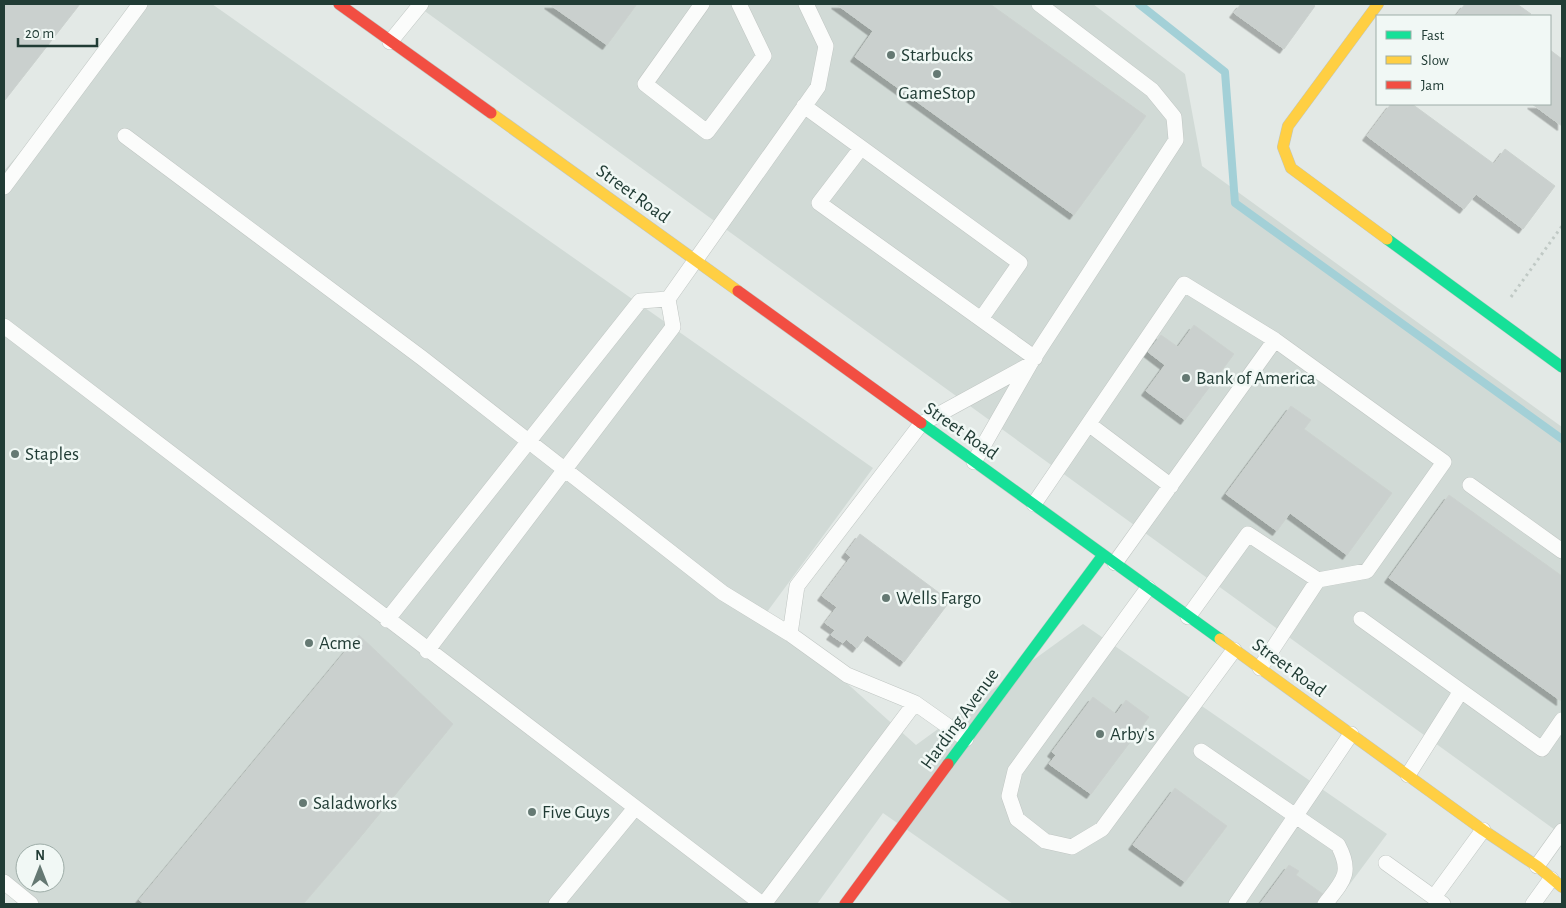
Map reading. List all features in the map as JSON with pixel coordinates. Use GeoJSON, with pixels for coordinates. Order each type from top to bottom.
{"type":"FeatureCollection","features":[{"type":"Feature","properties":{"kind":"main road","name":"Street Road"},"geometry":{"type":"LineString","coordinates":[[339,4],[1483,830],[1537,866],[1557,883]]}},
{"type":"Feature","properties":{"kind":"main road"},"geometry":{"type":"LineString","coordinates":[[1378,4],[1288,126],[1283,147],[1292,168],[1562,368]]}},
{"type":"Feature","properties":{"kind":"main road","name":"Harding Avenue"},"geometry":{"type":"LineString","coordinates":[[845,904],[966,739],[1109,559]]}},
{"type":"Feature","properties":{"kind":"lane"},"geometry":{"type":"LineString","coordinates":[[4,188],[140,4]]}},
{"type":"Feature","properties":{"kind":"lane"},"geometry":{"type":"LineString","coordinates":[[390,42],[421,4]]}},
{"type":"Feature","properties":{"kind":"lane"},"geometry":{"type":"LineString","coordinates":[[702,4],[645,84],[708,132],[764,56],[739,4]]}},
{"type":"Feature","properties":{"kind":"lane"},"geometry":{"type":"LineString","coordinates":[[427,651],[673,327],[668,299],[818,87],[826,46],[806,4]]}},
{"type":"Feature","properties":{"kind":"lane"},"geometry":{"type":"LineString","coordinates":[[974,462],[1032,361],[1176,140],[1174,117],[1152,90],[1039,4]]}},
{"type":"Feature","properties":{"kind":"lane"},"geometry":{"type":"LineString","coordinates":[[804,106],[1020,263],[980,319]]}},
{"type":"Feature","properties":{"kind":"lane"},"geometry":{"type":"LineString","coordinates":[[124,136],[529,440],[723,593],[790,634],[847,675],[915,703],[966,739]]}},
{"type":"Feature","properties":{"kind":"lane"},"geometry":{"type":"LineString","coordinates":[[861,148],[819,203],[980,319],[1032,361]]}},
{"type":"Feature","properties":{"kind":"lane"},"geometry":{"type":"LineString","coordinates":[[1034,504],[1090,425],[1184,284],[1275,340],[1444,462],[1367,571],[1318,580],[1248,534],[1188,617]]}},
{"type":"Feature","properties":{"kind":"lane"},"geometry":{"type":"LineString","coordinates":[[388,620],[640,301],[668,299]]}},
{"type":"Feature","properties":{"kind":"lane"},"geometry":{"type":"LineString","coordinates":[[4,326],[427,651],[763,904],[915,703]]}},
{"type":"Feature","properties":{"kind":"lane"},"geometry":{"type":"LineString","coordinates":[[1109,559],[1171,486],[1275,340]]}},
{"type":"Feature","properties":{"kind":"lane"},"geometry":{"type":"LineString","coordinates":[[790,634],[797,586],[921,424],[1032,361]]}},
{"type":"Feature","properties":{"kind":"lane"},"geometry":{"type":"LineString","coordinates":[[1090,425],[1171,486]]}},
{"type":"Feature","properties":{"kind":"lane"},"geometry":{"type":"LineString","coordinates":[[1470,485],[1562,552]]}},
{"type":"Feature","properties":{"kind":"lane"},"geometry":{"type":"LineString","coordinates":[[1260,668],[1318,580]]}},
{"type":"Feature","properties":{"kind":"lane"},"geometry":{"type":"LineString","coordinates":[[1148,588],[1015,771],[1009,796],[1017,820],[1045,841],[1072,847],[1102,829],[1234,650]]}},
{"type":"Feature","properties":{"kind":"lane"},"geometry":{"type":"LineString","coordinates":[[1361,619],[1542,749],[1562,720]]}},
{"type":"Feature","properties":{"kind":"lane"},"geometry":{"type":"LineString","coordinates":[[1408,776],[1461,691]]}},
{"type":"Feature","properties":{"kind":"lane"},"geometry":{"type":"LineString","coordinates":[[1236,904],[1351,734]]}},
{"type":"Feature","properties":{"kind":"lane"},"geometry":{"type":"LineString","coordinates":[[1201,751],[1338,845],[1346,861],[1345,877],[1325,904]]}},
{"type":"Feature","properties":{"kind":"lane"},"geometry":{"type":"LineString","coordinates":[[556,904],[635,808]]}},
{"type":"Feature","properties":{"kind":"lane"},"geometry":{"type":"LineString","coordinates":[[1386,863],[1438,901],[1483,830]]}},
{"type":"Feature","properties":{"kind":"lane"},"geometry":{"type":"LineString","coordinates":[[1537,866],[1562,831]]}},
{"type":"Feature","properties":{"kind":"lane"},"geometry":{"type":"LineString","coordinates":[[4,882],[31,904]]}},
{"type":"Feature","properties":{"kind":"lane"},"geometry":{"type":"LineString","coordinates":[[1533,904],[1557,883]]}},
{"type":"Feature","properties":{"kind":"path"},"geometry":{"type":"LineString","coordinates":[[1496,318],[1562,226]]}},
{"type":"Feature","properties":{"kind":"shaded area"},"geometry":{"type":"Polygon","coordinates":[[[148,4],[212,4],[873,468],[767,612],[916,745],[1083,624],[1387,834],[1335,904],[1013,904],[883,813],[817,904],[24,904],[4,889],[4,171],[148,4]]]}},
{"type":"Feature","properties":{"kind":"shaded area"},"geometry":{"type":"Polygon","coordinates":[[[415,4],[1093,4],[1185,74],[1202,166],[1562,427],[1562,835],[415,4]]]}},
{"type":"Feature","properties":{"kind":"building"},"geometry":{"type":"Polygon","coordinates":[[[4,4],[80,4],[5,100],[4,99],[4,4]]]}},
{"type":"Feature","properties":{"kind":"building"},"geometry":{"type":"Polygon","coordinates":[[[549,4],[637,4],[607,45],[549,4]]]}},
{"type":"Feature","properties":{"kind":"building"},"geometry":{"type":"Polygon","coordinates":[[[836,4],[990,4],[1146,116],[1074,215],[855,57],[873,31],[836,4]]]}},
{"type":"Feature","properties":{"kind":"building"},"geometry":{"type":"Polygon","coordinates":[[[1241,4],[1312,4],[1315,6],[1284,49],[1234,13],[1241,4]]]}},
{"type":"Feature","properties":{"kind":"building"},"geometry":{"type":"Polygon","coordinates":[[[1465,4],[1517,4],[1531,14],[1494,15],[1457,15],[1465,4]]]}},
{"type":"Feature","properties":{"kind":"building"},"geometry":{"type":"Polygon","coordinates":[[[1551,51],[1562,59],[1562,126],[1533,105],[1551,105],[1551,51]]]}},
{"type":"Feature","properties":{"kind":"building"},"geometry":{"type":"Polygon","coordinates":[[[1390,105],[1413,105],[1494,164],[1505,149],[1555,186],[1523,229],[1476,194],[1464,209],[1367,136],[1390,105]]]}},
{"type":"Feature","properties":{"kind":"building","name":"Bank of America"},"geometry":{"type":"Polygon","coordinates":[[[1194,325],[1234,354],[1185,420],[1146,391],[1165,365],[1148,352],[1161,335],[1178,347],[1194,325]]]}},
{"type":"Feature","properties":{"kind":"building"},"geometry":{"type":"Polygon","coordinates":[[[1291,406],[1311,420],[1304,429],[1392,493],[1347,555],[1290,513],[1277,531],[1226,494],[1291,406]]]}},
{"type":"Feature","properties":{"kind":"building"},"geometry":{"type":"Polygon","coordinates":[[[1449,495],[1562,576],[1561,701],[1389,578],[1449,495]]]}},
{"type":"Feature","properties":{"kind":"building","name":"Wells Fargo"},"geometry":{"type":"Polygon","coordinates":[[[860,534],[950,601],[904,662],[867,635],[857,648],[846,639],[843,643],[831,635],[835,630],[825,623],[837,607],[822,596],[851,557],[846,553],[860,534]]]}},
{"type":"Feature","properties":{"kind":"building","name":"Saladworks"},"geometry":{"type":"Polygon","coordinates":[[[359,635],[453,724],[357,841],[303,904],[145,904],[139,900],[359,635]]]}},
{"type":"Feature","properties":{"kind":"building","name":"Arby's"},"geometry":{"type":"Polygon","coordinates":[[[1093,697],[1116,714],[1126,700],[1149,717],[1091,794],[1049,764],[1056,755],[1052,752],[1093,697]]]}},
{"type":"Feature","properties":{"kind":"building"},"geometry":{"type":"Polygon","coordinates":[[[1175,788],[1227,826],[1185,882],[1133,845],[1175,788]]]}},
{"type":"Feature","properties":{"kind":"building"},"geometry":{"type":"Polygon","coordinates":[[[1289,865],[1299,871],[1296,875],[1323,894],[1316,904],[1260,904],[1289,865]]]}},
{"type":"Feature","properties":{"kind":"waterway"},"geometry":{"type":"LineString","coordinates":[[1139,4],[1225,72],[1235,203],[1562,439]]}},
{"type":"Feature","properties":{"kind":"traffic: fast"},"geometry":{"type":"LineString","coordinates":[[1387,239],[1562,367]]}},
{"type":"Feature","properties":{"kind":"traffic: fast"},"geometry":{"type":"LineString","coordinates":[[921,423],[1220,639]]}},
{"type":"Feature","properties":{"kind":"traffic: fast"},"geometry":{"type":"LineString","coordinates":[[948,764],[1103,555]]}},
{"type":"Feature","properties":{"kind":"traffic: slow"},"geometry":{"type":"LineString","coordinates":[[1378,4],[1288,126],[1283,147],[1291,168],[1387,239]]}},
{"type":"Feature","properties":{"kind":"traffic: slow"},"geometry":{"type":"LineString","coordinates":[[491,113],[738,291]]}},
{"type":"Feature","properties":{"kind":"traffic: slow"},"geometry":{"type":"LineString","coordinates":[[1220,639],[1483,830],[1537,866],[1562,887]]}},
{"type":"Feature","properties":{"kind":"traffic: jam"},"geometry":{"type":"LineString","coordinates":[[339,4],[491,113]]}},
{"type":"Feature","properties":{"kind":"traffic: jam"},"geometry":{"type":"LineString","coordinates":[[738,291],[921,423]]}},
{"type":"Feature","properties":{"kind":"traffic: jam"},"geometry":{"type":"LineString","coordinates":[[845,904],[948,764]]}},
{"type":"Feature","properties":{"kind":"place","name":"Starbucks"},"geometry":{"type":"Point","coordinates":[891,55]}},
{"type":"Feature","properties":{"kind":"place","name":"GameStop"},"geometry":{"type":"Point","coordinates":[937,74]}},
{"type":"Feature","properties":{"kind":"place","name":"Bank of America"},"geometry":{"type":"Point","coordinates":[1186,378]}},
{"type":"Feature","properties":{"kind":"place","name":"Staples"},"geometry":{"type":"Point","coordinates":[15,454]}},
{"type":"Feature","properties":{"kind":"place","name":"Wells Fargo"},"geometry":{"type":"Point","coordinates":[886,598]}},
{"type":"Feature","properties":{"kind":"place","name":"Acme"},"geometry":{"type":"Point","coordinates":[309,643]}},
{"type":"Feature","properties":{"kind":"place","name":"Arby's"},"geometry":{"type":"Point","coordinates":[1100,734]}},
{"type":"Feature","properties":{"kind":"place","name":"Saladworks"},"geometry":{"type":"Point","coordinates":[303,803]}},
{"type":"Feature","properties":{"kind":"place","name":"Five Guys"},"geometry":{"type":"Point","coordinates":[532,812]}}]}
